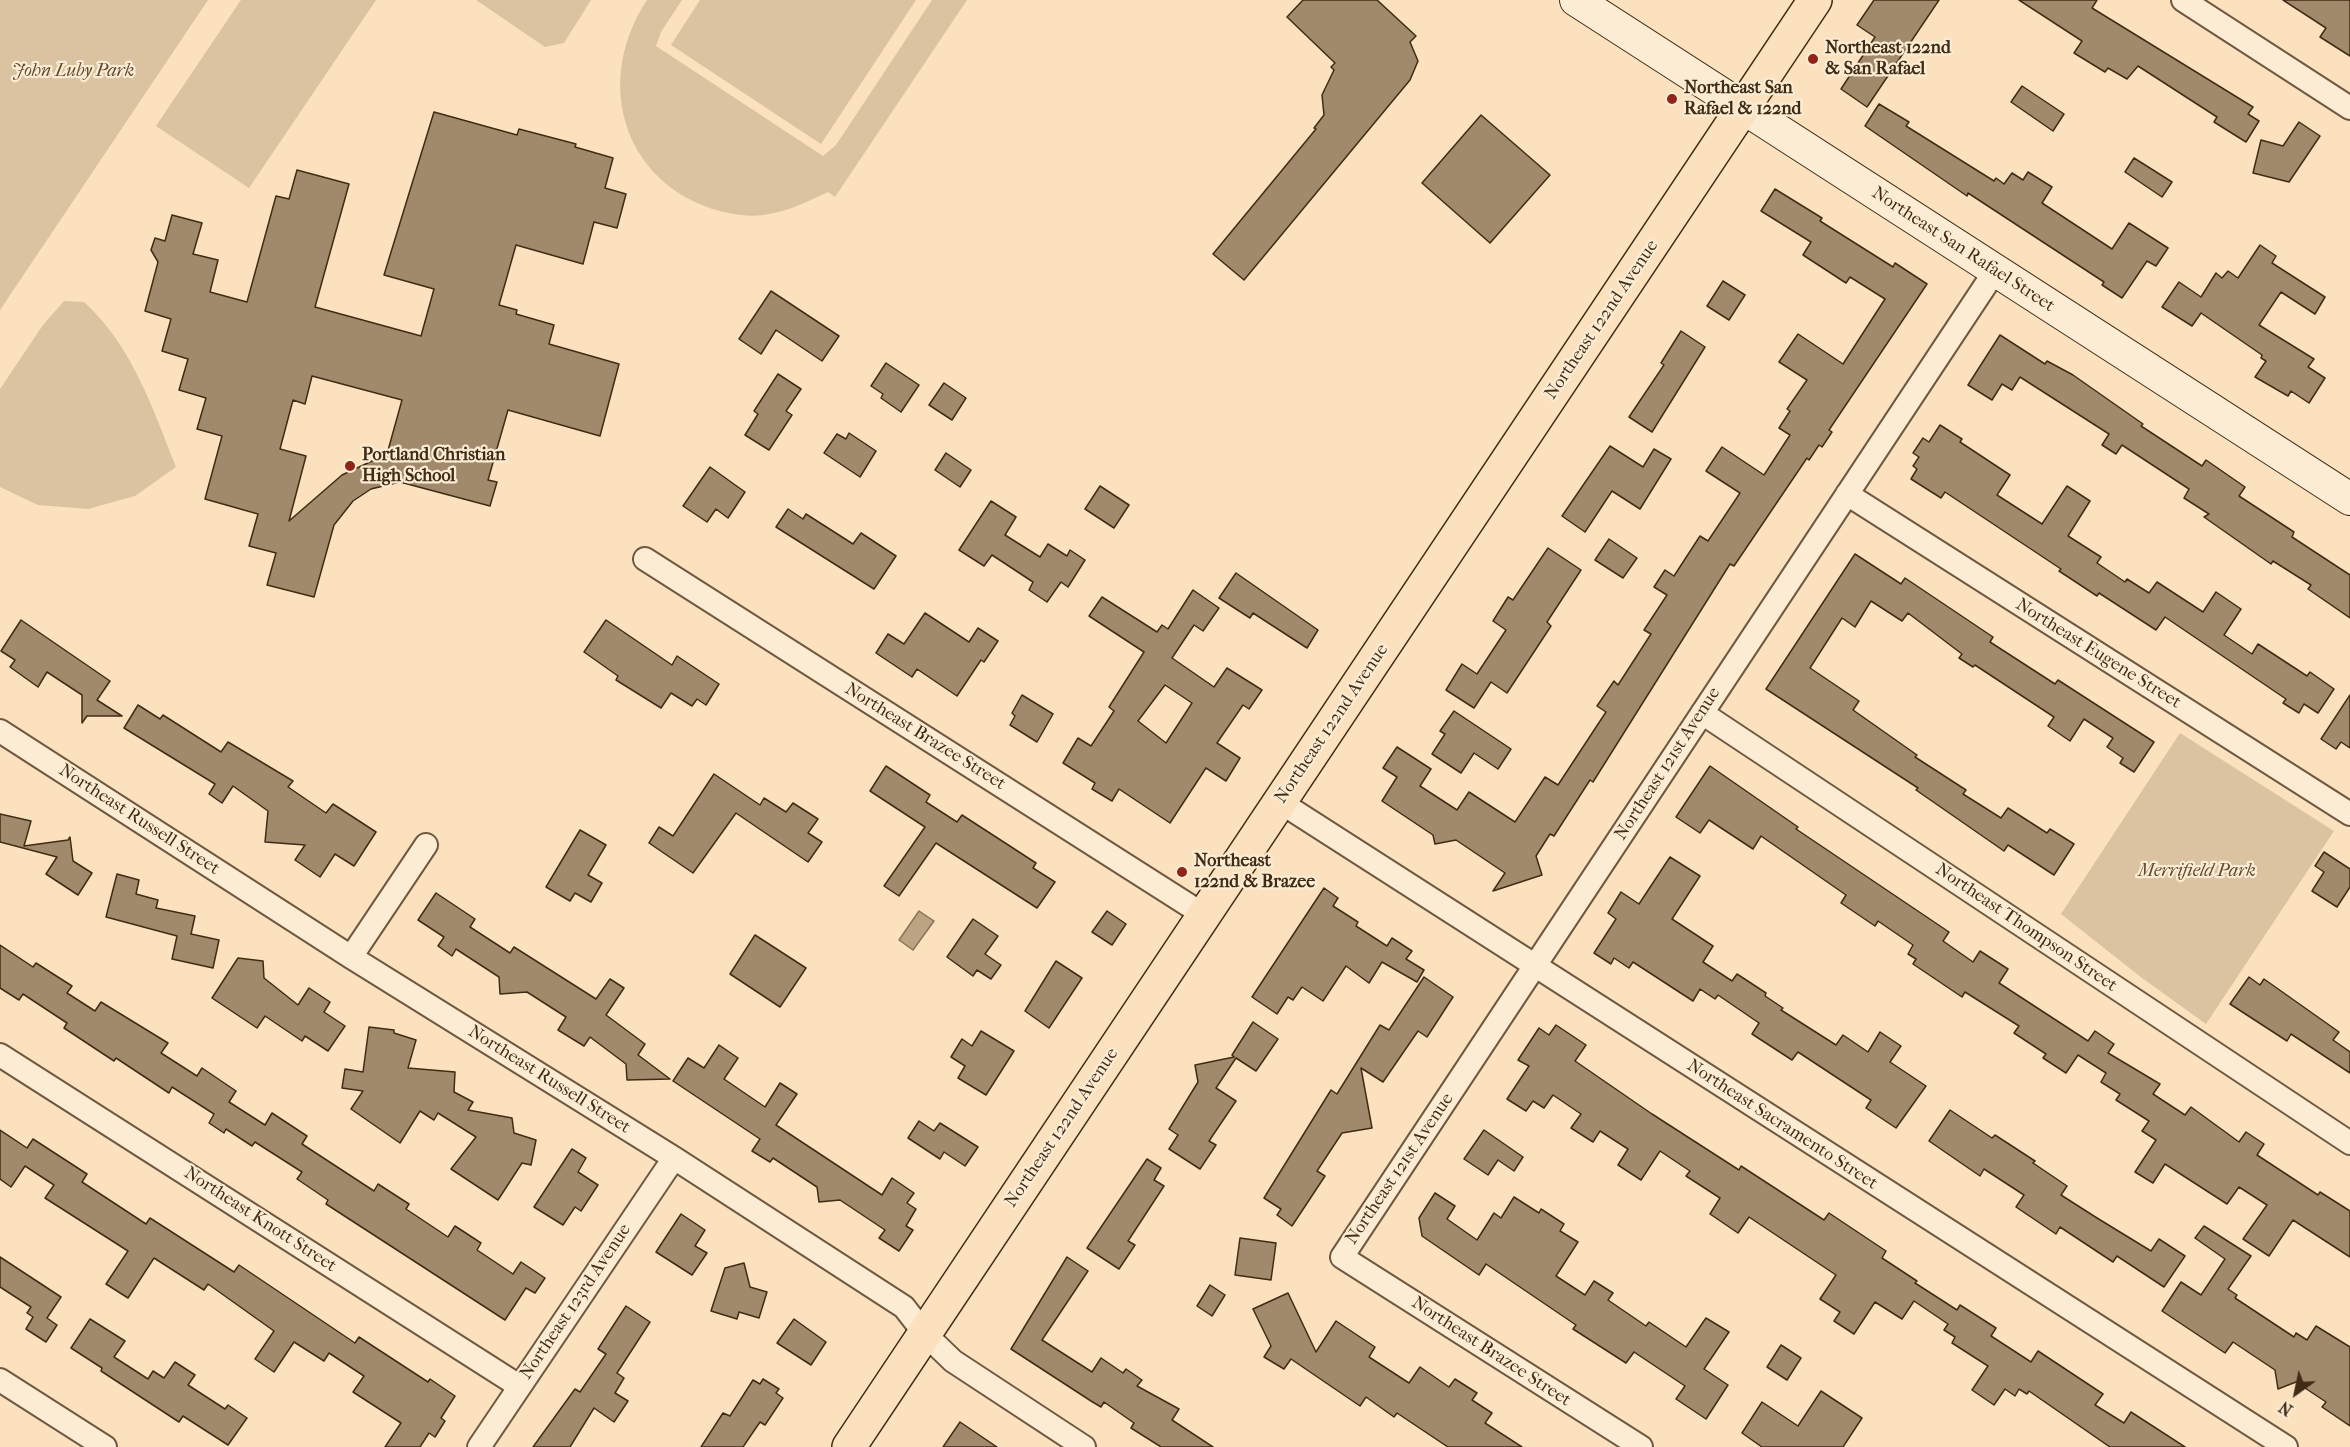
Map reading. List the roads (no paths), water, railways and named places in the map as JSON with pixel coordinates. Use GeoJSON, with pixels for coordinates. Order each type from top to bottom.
{"type":"FeatureCollection","features":[{"type":"Feature","properties":{"kind":"main road","name":"Northeast 122nd Avenue"},"geometry":{"type":"LineString","coordinates":[[849,1447],[1815,0]]}},
{"type":"Feature","properties":{"kind":"street","name":"Northeast San Rafael Street"},"geometry":{"type":"LineString","coordinates":[[1576,0],[2350,499]]}},
{"type":"Feature","properties":{"kind":"street"},"geometry":{"type":"LineString","coordinates":[[2183,0],[2350,108]]}},
{"type":"Feature","properties":{"kind":"street","name":"Northeast 121st Avenue"},"geometry":{"type":"LineString","coordinates":[[1342,1257],[1995,271]]}},
{"type":"Feature","properties":{"kind":"street","name":"Northeast Eugene Street"},"geometry":{"type":"LineString","coordinates":[[1847,494],[2350,814]]}},
{"type":"Feature","properties":{"kind":"street","name":"Northeast Brazee Street"},"geometry":{"type":"LineString","coordinates":[[645,559],[1204,915]]}},
{"type":"Feature","properties":{"kind":"street","name":"Northeast Thompson Street"},"geometry":{"type":"LineString","coordinates":[[1702,713],[2350,1143]]}},
{"type":"Feature","properties":{"kind":"street","name":"Northeast Russell Street"},"geometry":{"type":"LineString","coordinates":[[0,731],[351,957],[674,1158],[904,1307],[925,1334],[953,1361],[1084,1447]]}},
{"type":"Feature","properties":{"kind":"street","name":"Northeast Sacramento Street"},"geometry":{"type":"LineString","coordinates":[[1280,802],[1534,967],[2286,1447]]}},
{"type":"Feature","properties":{"kind":"street"},"geometry":{"type":"LineString","coordinates":[[351,957],[426,845]]}},
{"type":"Feature","properties":{"kind":"street","name":"Northeast Knott Street"},"geometry":{"type":"LineString","coordinates":[[0,1054],[519,1386]]}},
{"type":"Feature","properties":{"kind":"street","name":"Northeast 123rd Avenue"},"geometry":{"type":"LineString","coordinates":[[479,1447],[674,1158]]}},
{"type":"Feature","properties":{"kind":"street","name":"Northeast Brazee Street"},"geometry":{"type":"LineString","coordinates":[[1342,1257],[1641,1447]]}},
{"type":"Feature","properties":{"kind":"street"},"geometry":{"type":"LineString","coordinates":[[0,1380],[105,1447]]}},
{"type":"Feature","properties":{"kind":"place","name":"Northeast 122nd & San Rafael"},"geometry":{"type":"Point","coordinates":[1813,59]}},
{"type":"Feature","properties":{"kind":"place","name":"Northeast San Rafael & 122nd"},"geometry":{"type":"Point","coordinates":[1672,99]}},
{"type":"Feature","properties":{"kind":"place","name":"Portland Christian High School"},"geometry":{"type":"Point","coordinates":[350,466]}},
{"type":"Feature","properties":{"kind":"place","name":"Northeast 122nd & Brazee"},"geometry":{"type":"Point","coordinates":[1182,872]}},
{"type":"Feature","properties":{"kind":"park label","name":"John Luby Park"},"geometry":{"type":"Point","coordinates":[73,72]}},
{"type":"Feature","properties":{"kind":"park label","name":"Merrifield Park"},"geometry":{"type":"Point","coordinates":[2197,872]}}]}
